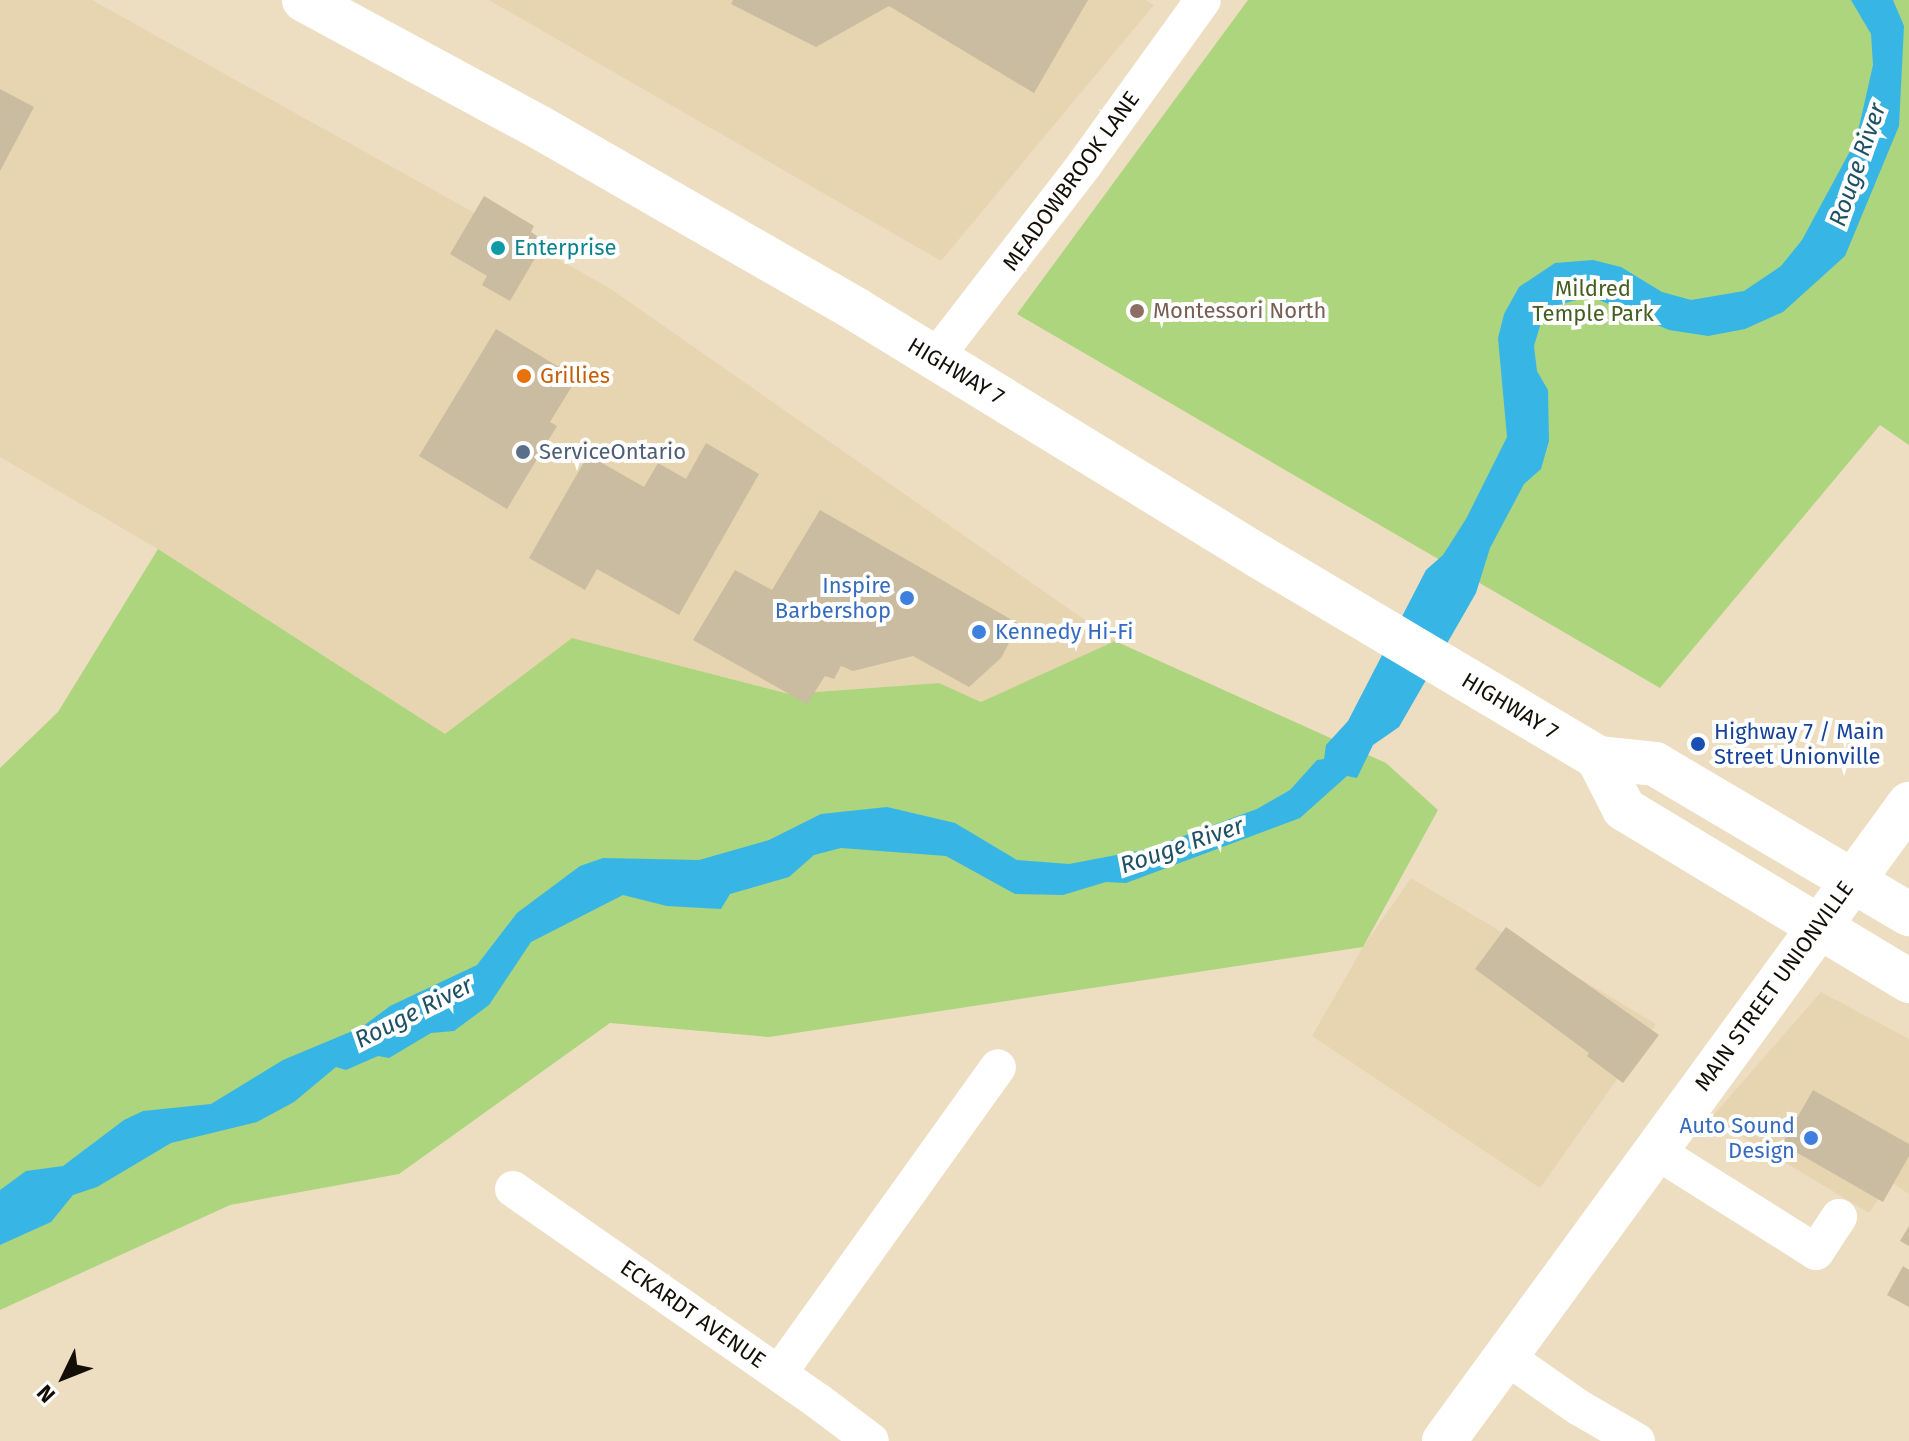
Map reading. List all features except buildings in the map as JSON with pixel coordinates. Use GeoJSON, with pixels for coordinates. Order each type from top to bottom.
{"type":"FeatureCollection","features":[{"type":"Feature","properties":{"kind":"main road","name":"HIGHWAY 7"},"geometry":{"type":"LineString","coordinates":[[304,0],[614,169],[935,358],[1598,758],[1655,764],[1909,914]]}},
{"type":"Feature","properties":{"kind":"main road"},"geometry":{"type":"LineString","coordinates":[[1598,758],[1624,809],[1909,981]]}},
{"type":"Feature","properties":{"kind":"main road","name":"MAIN STREET UNIONVILLE"},"geometry":{"type":"LineString","coordinates":[[1444,1441],[1850,880],[1909,804]]}},
{"type":"Feature","properties":{"kind":"street","name":"MEADOWBROOK LANE"},"geometry":{"type":"LineString","coordinates":[[935,358],[1084,165],[1203,0]]}},
{"type":"Feature","properties":{"kind":"street"},"geometry":{"type":"LineString","coordinates":[[779,1373],[998,1067]]}},
{"type":"Feature","properties":{"kind":"street"},"geometry":{"type":"LineString","coordinates":[[1654,1150],[1816,1252],[1839,1217]]}},
{"type":"Feature","properties":{"kind":"street","name":"ECKARDT AVENUE"},"geometry":{"type":"LineString","coordinates":[[513,1189],[779,1373],[871,1441]]}},
{"type":"Feature","properties":{"kind":"street"},"geometry":{"type":"LineString","coordinates":[[1505,1356],[1578,1407],[1637,1441]]}},
{"type":"Feature","properties":{"kind":"shaded area"},"geometry":{"type":"Polygon","coordinates":[[[0,0],[92,0],[608,287],[1115,641],[981,702],[939,683],[789,694],[572,638],[446,735],[158,549],[0,457],[0,0]]]}},
{"type":"Feature","properties":{"kind":"shaded area"},"geometry":{"type":"Polygon","coordinates":[[[489,0],[1145,0],[1154,5],[941,261],[489,0]]]}},
{"type":"Feature","properties":{"kind":"shaded area"},"geometry":{"type":"Polygon","coordinates":[[[1411,878],[1656,1024],[1540,1188],[1312,1036],[1363,947],[1411,878]]]}},
{"type":"Feature","properties":{"kind":"shaded area"},"geometry":{"type":"Polygon","coordinates":[[[1821,992],[1909,1039],[1909,1194],[1891,1182],[1869,1213],[1711,1118],[1821,992]]]}},
{"type":"Feature","properties":{"kind":"green space","name":"Mildred Temple Park"},"geometry":{"type":"Polygon","coordinates":[[[1248,0],[1909,0],[1909,445],[1880,425],[1660,688],[1017,314],[1248,0]]]}},
{"type":"Feature","properties":{"kind":"green space"},"geometry":{"type":"Polygon","coordinates":[[[158,549],[445,734],[572,638],[789,694],[939,683],[981,702],[1115,641],[1386,763],[1438,810],[1363,947],[769,1037],[610,1023],[399,1174],[230,1205],[0,1310],[0,768],[58,712],[158,549]]]}},
{"type":"Feature","properties":{"kind":"water","name":"Rouge River"},"geometry":{"type":"Polygon","coordinates":[[[1851,0],[1893,0],[1904,26],[1899,126],[1845,256],[1783,312],[1745,329],[1708,336],[1669,330],[1590,296],[1555,306],[1543,316],[1534,346],[1537,371],[1548,390],[1549,441],[1541,469],[1524,484],[1490,548],[1476,593],[1399,727],[1373,745],[1357,778],[1347,776],[1300,818],[1126,883],[1106,882],[1063,895],[1015,894],[946,856],[841,848],[814,855],[789,877],[730,894],[721,909],[667,906],[623,895],[531,942],[489,1005],[454,1031],[431,1033],[389,1058],[378,1056],[346,1070],[336,1067],[294,1102],[257,1122],[171,1143],[97,1187],[73,1195],[51,1222],[0,1245],[0,1190],[26,1171],[63,1166],[124,1120],[143,1111],[211,1104],[283,1060],[362,1027],[390,1006],[477,965],[517,913],[580,866],[603,858],[699,860],[769,840],[821,814],[887,807],[955,823],[1017,860],[1069,864],[1148,849],[1257,809],[1290,790],[1317,760],[1324,759],[1326,745],[1348,721],[1426,570],[1443,555],[1466,519],[1507,437],[1498,338],[1504,314],[1519,287],[1555,263],[1593,260],[1621,267],[1662,292],[1691,300],[1744,291],[1781,266],[1802,240],[1856,140],[1873,65],[1871,34],[1851,0]]]}},
{"type":"Feature","properties":{"kind":"place","name":"Enterprise"},"geometry":{"type":"Point","coordinates":[498,248]}},
{"type":"Feature","properties":{"kind":"place","name":"Montessori North"},"geometry":{"type":"Point","coordinates":[1137,311]}},
{"type":"Feature","properties":{"kind":"place","name":"Grillies"},"geometry":{"type":"Point","coordinates":[524,376]}},
{"type":"Feature","properties":{"kind":"place","name":"ServiceOntario"},"geometry":{"type":"Point","coordinates":[523,452]}},
{"type":"Feature","properties":{"kind":"place","name":"Inspire Barbershop"},"geometry":{"type":"Point","coordinates":[907,598]}},
{"type":"Feature","properties":{"kind":"place","name":"Kennedy Hi-Fi"},"geometry":{"type":"Point","coordinates":[979,632]}},
{"type":"Feature","properties":{"kind":"place","name":"Highway 7 / Main Street Unionville"},"geometry":{"type":"Point","coordinates":[1698,744]}},
{"type":"Feature","properties":{"kind":"place","name":"Auto Sound Design"},"geometry":{"type":"Point","coordinates":[1811,1138]}}]}
